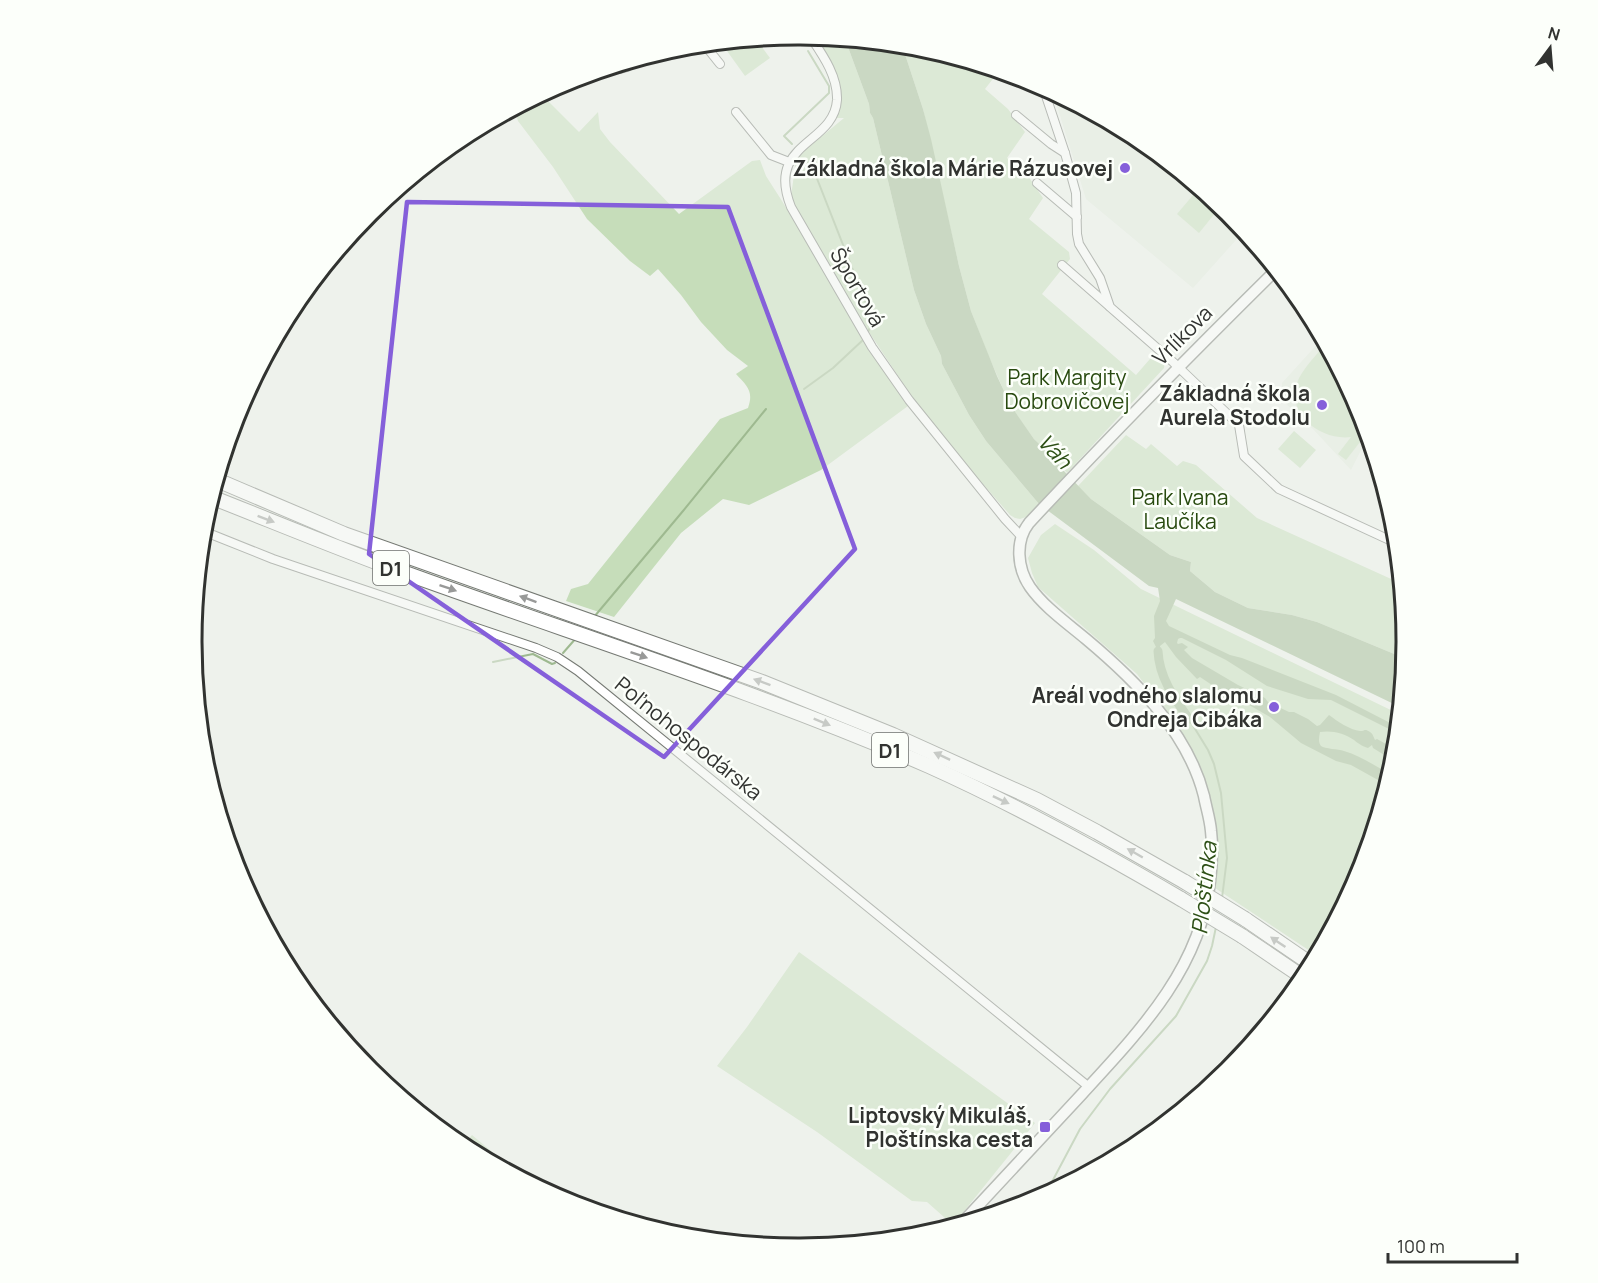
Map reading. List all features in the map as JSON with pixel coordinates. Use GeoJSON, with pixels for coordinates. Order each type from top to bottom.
{"type":"FeatureCollection","features":[{"type":"Feature","properties":{"kind":"highway","name":"D1"},"geometry":{"type":"LineString","coordinates":[[224,483],[344,534],[762,682],[935,753],[1037,800],[1097,832],[1185,882],[1304,959]]}},
{"type":"Feature","properties":{"kind":"highway","name":"D1"},"geometry":{"type":"LineString","coordinates":[[220,500],[406,573],[750,695],[930,767],[1070,835],[1181,898],[1295,972]]}},
{"type":"Feature","properties":{"kind":"street"},"geometry":{"type":"LineString","coordinates":[[736,112],[771,155],[789,162],[801,147],[824,128],[834,111],[837,99],[830,68],[816,45]]}},
{"type":"Feature","properties":{"kind":"street"},"geometry":{"type":"LineString","coordinates":[[710,52],[720,64]]}},
{"type":"Feature","properties":{"kind":"street"},"geometry":{"type":"LineString","coordinates":[[1048,100],[1076,193],[1079,244],[1100,278],[1110,307]]}},
{"type":"Feature","properties":{"kind":"street"},"geometry":{"type":"LineString","coordinates":[[1017,115],[1065,153]]}},
{"type":"Feature","properties":{"kind":"street","name":"Športová"},"geometry":{"type":"LineString","coordinates":[[789,162],[785,180],[791,207],[872,347],[909,400],[1021,536]]}},
{"type":"Feature","properties":{"kind":"street"},"geometry":{"type":"LineString","coordinates":[[1037,183],[1077,217]]}},
{"type":"Feature","properties":{"kind":"street"},"geometry":{"type":"LineString","coordinates":[[1062,266],[1178,366],[1239,425],[1244,456],[1279,489],[1386,538]]}},
{"type":"Feature","properties":{"kind":"street","name":"Vrlíkova"},"geometry":{"type":"LineString","coordinates":[[1021,536],[1025,528],[1088,460],[1270,275]]}},
{"type":"Feature","properties":{"kind":"street","name":"Poľnohospodárska"},"geometry":{"type":"LineString","coordinates":[[212,535],[273,559],[547,652],[578,670],[1089,1087]]}},
{"type":"Feature","properties":{"kind":"street"},"geometry":{"type":"LineString","coordinates":[[972,1212],[1089,1087],[1152,1015],[1185,962],[1199,928],[1206,906],[1212,866],[1211,831],[1203,792],[1196,772],[1178,739],[1159,711],[1133,681],[1043,602],[1029,586],[1022,571],[1020,559],[1021,536]]}},
{"type":"Feature","properties":{"kind":"highlighted area"},"geometry":{"type":"Polygon","coordinates":[[[407,202],[728,207],[855,549],[664,757],[369,554],[407,202]]]}},
{"type":"Feature","properties":{"kind":"shaded area"},"geometry":{"type":"Polygon","coordinates":[[[848,47],[905,54],[931,139],[971,311],[1011,406],[1034,439],[1064,471],[1091,499],[1170,555],[1191,562],[1190,571],[1215,592],[1248,608],[1292,615],[1317,622],[1395,654],[1392,703],[1176,599],[1166,621],[1169,626],[1230,655],[1336,695],[1389,723],[1388,729],[1331,700],[1308,699],[1267,686],[1226,660],[1182,638],[1178,639],[1178,644],[1182,643],[1188,647],[1184,650],[1192,658],[1265,698],[1268,702],[1294,712],[1317,726],[1329,715],[1352,729],[1368,731],[1375,740],[1386,744],[1384,755],[1372,745],[1368,748],[1342,734],[1329,731],[1320,732],[1319,741],[1325,748],[1350,753],[1381,769],[1379,780],[1351,765],[1336,761],[1301,743],[1270,717],[1230,694],[1214,689],[1200,677],[1197,679],[1165,642],[1160,646],[1163,665],[1156,661],[1154,654],[1156,647],[1153,641],[1155,638],[1154,616],[1160,601],[1158,588],[1149,586],[1039,504],[986,441],[969,415],[942,364],[941,356],[914,290],[869,104],[848,47]]]}},
{"type":"Feature","properties":{"kind":"shaded area","name":"Základná škola Márie Rázusovej"},"geometry":{"type":"Polygon","coordinates":[[[1056,104],[1097,125],[1162,168],[1192,193],[1238,238],[1193,288],[1086,199],[1056,104]]]}},
{"type":"Feature","properties":{"kind":"shaded area","name":"Základná škola Aurela Stodolu"},"geometry":{"type":"Polygon","coordinates":[[[1317,345],[1350,413],[1364,449],[1351,470],[1282,400],[1282,383],[1317,345]]]}},
{"type":"Feature","properties":{"kind":"green space"},"geometry":{"type":"Polygon","coordinates":[[[814,45],[848,47],[873,118],[914,290],[926,324],[941,356],[942,364],[969,415],[986,441],[1039,504],[1026,517],[1020,519],[1010,515],[914,400],[863,323],[795,209],[791,196],[796,161],[804,151],[844,118],[828,118],[832,96],[824,65],[814,45]]]}},
{"type":"Feature","properties":{"kind":"green space"},"geometry":{"type":"Polygon","coordinates":[[[761,46],[770,58],[745,76],[727,51],[761,46]]]}},
{"type":"Feature","properties":{"kind":"green space","name":"Park Margity Dobrovičovej"},"geometry":{"type":"Polygon","coordinates":[[[905,54],[953,65],[994,78],[985,89],[1008,109],[1025,132],[1007,158],[1028,176],[1043,198],[1029,219],[1069,252],[1070,259],[1042,294],[1136,375],[1156,352],[1165,362],[1164,368],[1067,473],[1034,439],[1011,407],[989,357],[971,311],[959,266],[923,109],[905,54]]]}},
{"type":"Feature","properties":{"kind":"green space"},"geometry":{"type":"Polygon","coordinates":[[[548,101],[579,132],[598,112],[600,129],[610,142],[679,214],[752,161],[760,160],[766,176],[879,363],[908,406],[821,470],[749,505],[723,499],[681,533],[614,617],[566,601],[571,589],[588,584],[720,419],[748,408],[750,393],[736,374],[748,366],[727,350],[701,322],[658,269],[650,276],[630,261],[587,219],[553,167],[517,117],[548,101]]]}},
{"type":"Feature","properties":{"kind":"green space"},"geometry":{"type":"Polygon","coordinates":[[[1194,194],[1214,214],[1199,233],[1177,214],[1194,194]]]}},
{"type":"Feature","properties":{"kind":"green space"},"geometry":{"type":"Polygon","coordinates":[[[1320,350],[1350,413],[1361,441],[1346,460],[1338,454],[1351,437],[1329,435],[1318,430],[1309,424],[1297,406],[1295,395],[1297,383],[1320,350]]]}},
{"type":"Feature","properties":{"kind":"green space"},"geometry":{"type":"Polygon","coordinates":[[[1294,431],[1316,450],[1300,468],[1278,449],[1294,431]]]}},
{"type":"Feature","properties":{"kind":"green space","name":"Park Ivana Laučíka"},"geometry":{"type":"Polygon","coordinates":[[[1126,435],[1146,449],[1151,444],[1177,466],[1183,461],[1196,465],[1257,518],[1392,579],[1395,654],[1317,622],[1292,615],[1248,608],[1215,592],[1190,571],[1191,562],[1170,555],[1091,499],[1078,486],[1126,435]]]}},
{"type":"Feature","properties":{"kind":"green space","name":"Areál vodného slalomu Ondreja Cibáka"},"geometry":{"type":"Polygon","coordinates":[[[1055,524],[1094,550],[1141,589],[1391,710],[1384,758],[1364,833],[1334,905],[1309,951],[1215,888],[1217,851],[1211,801],[1201,770],[1185,738],[1137,674],[1038,587],[1028,558],[1041,535],[1055,524]]]}},
{"type":"Feature","properties":{"kind":"green space"},"geometry":{"type":"Polygon","coordinates":[[[799,952],[1035,1123],[961,1216],[947,1219],[927,1202],[912,1201],[817,1132],[717,1066],[799,952]]]}},
{"type":"Feature","properties":{"kind":"green space"},"geometry":{"type":"Polygon","coordinates":[[[472,1135],[495,1154],[469,1138],[472,1135]]]}},
{"type":"Feature","properties":{"kind":"waterway"},"geometry":{"type":"LineString","coordinates":[[792,144],[784,136],[829,93],[829,86],[808,51]]}},
{"type":"Feature","properties":{"kind":"waterway"},"geometry":{"type":"LineString","coordinates":[[805,159],[814,171],[873,321],[867,334]]}},
{"type":"Feature","properties":{"kind":"waterway"},"geometry":{"type":"LineString","coordinates":[[804,389],[833,368],[864,339]]}},
{"type":"Feature","properties":{"kind":"waterway"},"geometry":{"type":"LineString","coordinates":[[594,617],[766,409]]}},
{"type":"Feature","properties":{"kind":"waterway"},"geometry":{"type":"LineString","coordinates":[[563,653],[577,637]]}},
{"type":"Feature","properties":{"kind":"waterway"},"geometry":{"type":"LineString","coordinates":[[1158,651],[1164,678],[1189,719]]}},
{"type":"Feature","properties":{"kind":"waterway"},"geometry":{"type":"LineString","coordinates":[[493,662],[533,654],[552,664],[555,663]]}},
{"type":"Feature","properties":{"kind":"waterway","name":"Ploštínka"},"geometry":{"type":"LineString","coordinates":[[1189,719],[1208,750],[1221,793],[1227,858],[1222,898]]}},
{"type":"Feature","properties":{"kind":"waterway","name":"Ploštínka"},"geometry":{"type":"LineString","coordinates":[[1052,1181],[1080,1129],[1110,1089],[1176,1016],[1207,961],[1216,927]]}},
{"type":"Feature","properties":{"kind":"place","name":"Základná škola Márie Rázusovej"},"geometry":{"type":"Point","coordinates":[1125,168]}},
{"type":"Feature","properties":{"kind":"place","name":"Základná škola Aurela Stodolu"},"geometry":{"type":"Point","coordinates":[1322,405]}},
{"type":"Feature","properties":{"kind":"place","name":"Areál vodného slalomu Ondreja Cibáka"},"geometry":{"type":"Point","coordinates":[1274,707]}},
{"type":"Feature","properties":{"kind":"place","name":"Liptovský Mikuláš, Ploštínska cesta"},"geometry":{"type":"Point","coordinates":[1045,1127]}},
{"type":"Feature","properties":{"kind":"water label","name":"Váh"},"geometry":{"type":"Point","coordinates":[1055,451]}}]}
